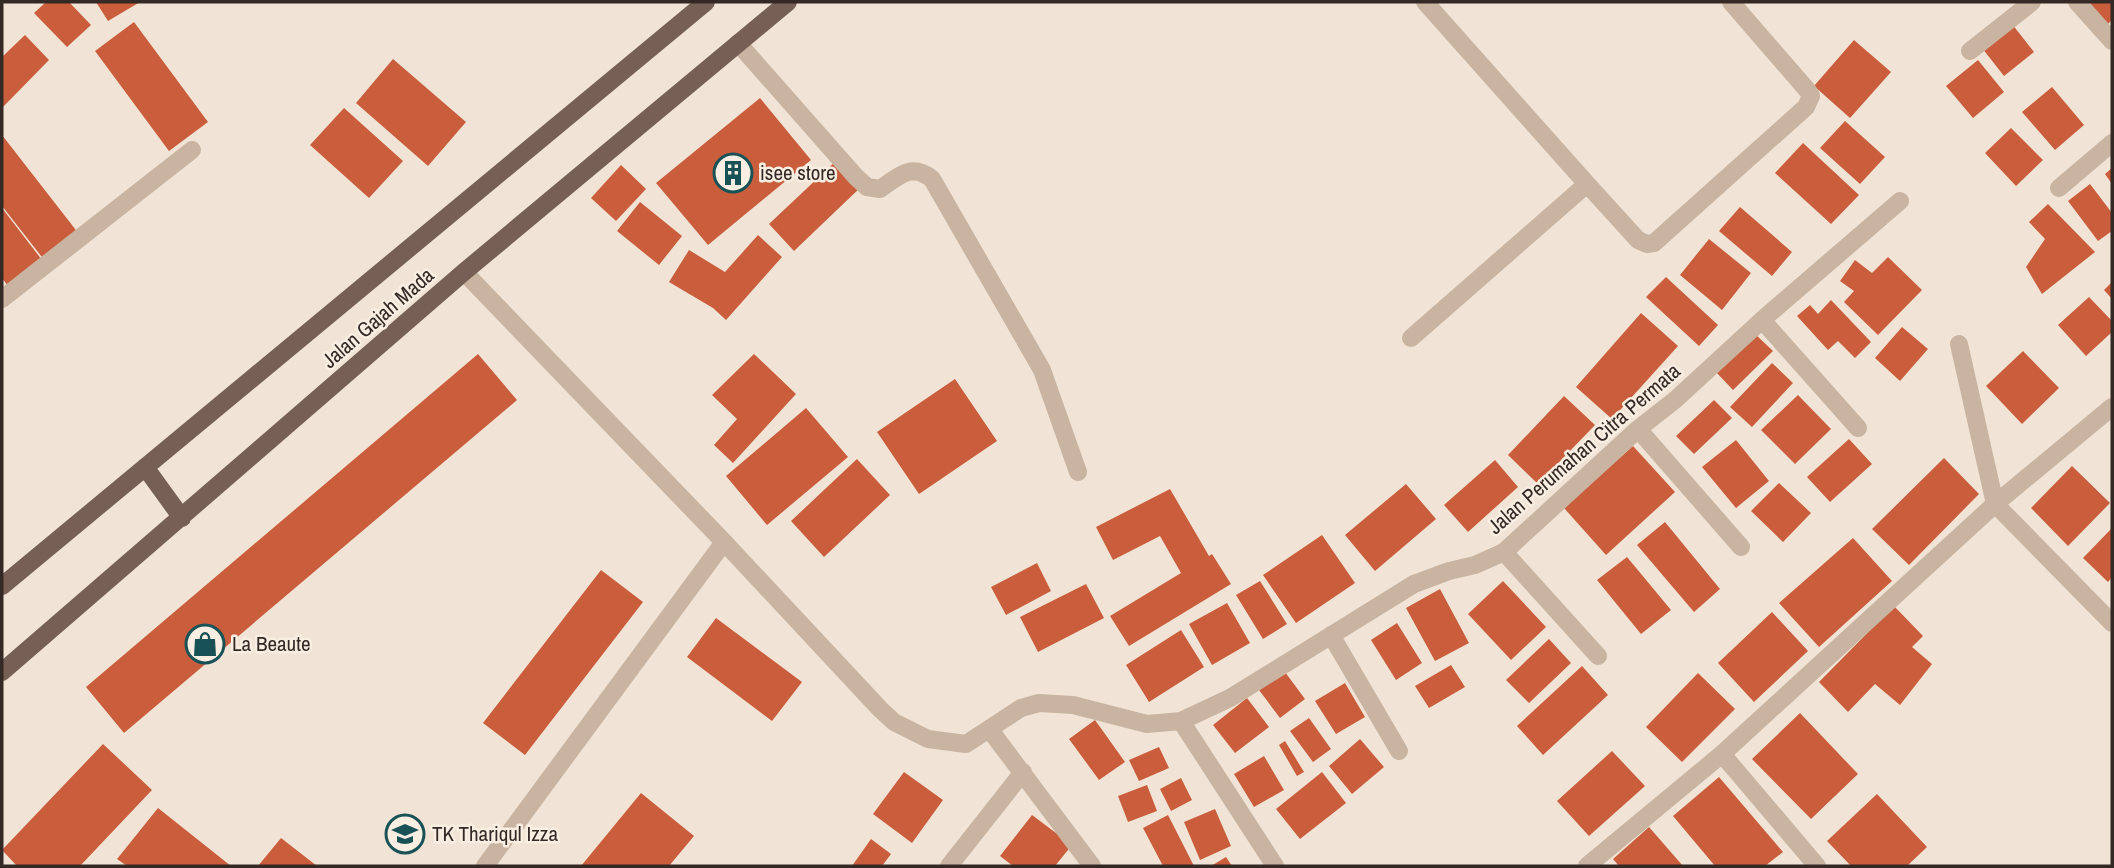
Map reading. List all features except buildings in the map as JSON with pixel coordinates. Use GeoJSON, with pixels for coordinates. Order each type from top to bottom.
{"type":"FeatureCollection","features":[{"type":"Feature","properties":{"kind":"main road","name":"Jalan Gajah Mada"},"geometry":{"type":"LineString","coordinates":[[2,586],[706,2]]}},
{"type":"Feature","properties":{"kind":"main road","name":"Jalan Gajah Mada"},"geometry":{"type":"LineString","coordinates":[[2,672],[464,272],[788,2]]}},
{"type":"Feature","properties":{"kind":"main road"},"geometry":{"type":"LineString","coordinates":[[145,467],[182,518]]}},
{"type":"Feature","properties":{"kind":"street"},"geometry":{"type":"LineString","coordinates":[[1425,2],[1638,240],[1647,244],[1654,243],[1806,107],[1811,96],[1731,2]]}},
{"type":"Feature","properties":{"kind":"street"},"geometry":{"type":"LineString","coordinates":[[1970,51],[2032,2]]}},
{"type":"Feature","properties":{"kind":"street"},"geometry":{"type":"LineString","coordinates":[[2077,2],[2112,41]]}},
{"type":"Feature","properties":{"kind":"street"},"geometry":{"type":"LineString","coordinates":[[738,43],[867,187],[880,189],[907,171],[923,172],[932,179],[1042,370],[1078,472]]}},
{"type":"Feature","properties":{"kind":"street"},"geometry":{"type":"LineString","coordinates":[[2059,188],[2112,143]]}},
{"type":"Feature","properties":{"kind":"street"},"geometry":{"type":"LineString","coordinates":[[2,299],[192,150]]}},
{"type":"Feature","properties":{"kind":"street"},"geometry":{"type":"LineString","coordinates":[[1410,338],[1587,184]]}},
{"type":"Feature","properties":{"kind":"street","name":"Jalan Perumahan Citra Permata"},"geometry":{"type":"LineString","coordinates":[[464,272],[894,722],[919,735],[947,743],[966,744],[1021,708],[1039,702],[1073,705],[1147,724],[1181,721],[1230,698],[1414,584],[1449,570],[1475,565],[1504,552],[1638,429],[1675,400],[1762,320],[1900,201]]}},
{"type":"Feature","properties":{"kind":"street"},"geometry":{"type":"LineString","coordinates":[[1762,320],[1857,428]]}},
{"type":"Feature","properties":{"kind":"street"},"geometry":{"type":"LineString","coordinates":[[1959,344],[1995,504],[2112,623]]}},
{"type":"Feature","properties":{"kind":"street"},"geometry":{"type":"LineString","coordinates":[[1587,866],[1722,754],[1995,504],[2112,407]]}},
{"type":"Feature","properties":{"kind":"street"},"geometry":{"type":"LineString","coordinates":[[1638,429],[1741,547]]}},
{"type":"Feature","properties":{"kind":"street"},"geometry":{"type":"LineString","coordinates":[[485,866],[724,542]]}},
{"type":"Feature","properties":{"kind":"street"},"geometry":{"type":"LineString","coordinates":[[1504,552],[1598,656]]}},
{"type":"Feature","properties":{"kind":"street"},"geometry":{"type":"LineString","coordinates":[[1331,635],[1399,751]]}},
{"type":"Feature","properties":{"kind":"street"},"geometry":{"type":"LineString","coordinates":[[1181,721],[1275,866]]}},
{"type":"Feature","properties":{"kind":"street"},"geometry":{"type":"LineString","coordinates":[[990,730],[1093,866]]}},
{"type":"Feature","properties":{"kind":"street"},"geometry":{"type":"LineString","coordinates":[[1722,754],[1817,866]]}},
{"type":"Feature","properties":{"kind":"street"},"geometry":{"type":"LineString","coordinates":[[949,866],[1023,772]]}},
{"type":"Feature","properties":{"kind":"place","name":"isee store"},"geometry":{"type":"Point","coordinates":[733,173]}},
{"type":"Feature","properties":{"kind":"place","name":"La Beaute"},"geometry":{"type":"Point","coordinates":[205,644]}},
{"type":"Feature","properties":{"kind":"place","name":"TK Thariqul Izza"},"geometry":{"type":"Point","coordinates":[405,834]}}]}
